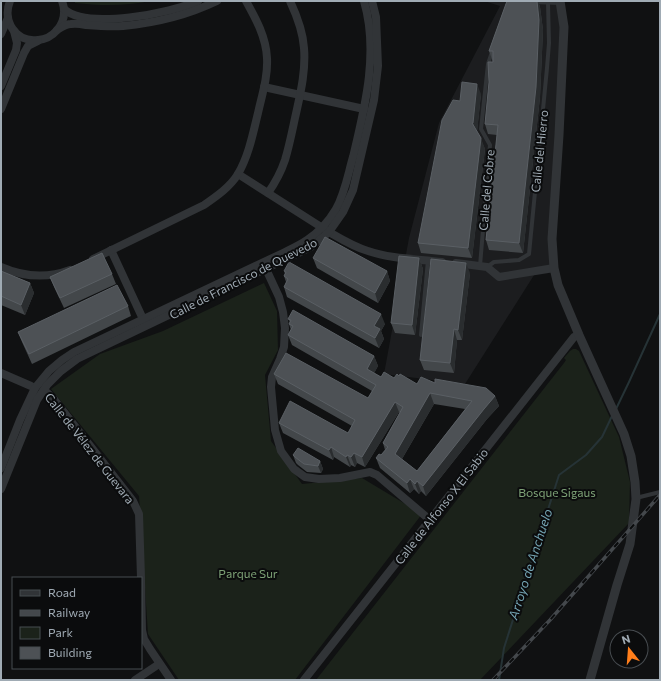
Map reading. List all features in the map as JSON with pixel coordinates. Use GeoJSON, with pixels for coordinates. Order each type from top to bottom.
{"type":"FeatureCollection","features":[{"type":"Feature","properties":{"kind":"street"},"geometry":{"type":"LineString","coordinates":[[1,34],[7,15],[7,7],[10,1]]}},
{"type":"Feature","properties":{"kind":"street"},"geometry":{"type":"LineString","coordinates":[[58,30],[63,20],[64,9],[62,1]]}},
{"type":"Feature","properties":{"kind":"street"},"geometry":{"type":"LineString","coordinates":[[64,9],[70,14],[78,17],[102,19],[120,18],[146,16],[198,1]]}},
{"type":"Feature","properties":{"kind":"street"},"geometry":{"type":"LineString","coordinates":[[1,4],[14,31],[28,40],[39,40],[48,38],[58,30],[72,23],[102,26],[147,24],[194,11],[217,1]]}},
{"type":"Feature","properties":{"kind":"street"},"geometry":{"type":"LineString","coordinates":[[1,267],[30,276],[50,275],[68,271],[204,205],[219,195],[231,183],[238,174],[249,149],[264,87],[267,58],[259,24],[246,1]]}},
{"type":"Feature","properties":{"kind":"street"},"geometry":{"type":"LineString","coordinates":[[268,193],[274,184],[285,160],[300,95],[304,70],[304,47],[302,34],[296,13],[290,1]]}},
{"type":"Feature","properties":{"kind":"street","name":"Calle de Francisco de Quevedo"},"geometry":{"type":"LineString","coordinates":[[1,468],[20,420],[35,388],[49,371],[62,360],[74,352],[283,253],[325,230],[328,220],[337,208],[344,191],[366,99],[371,57],[364,1]]}},
{"type":"Feature","properties":{"kind":"street","name":"Calle de Francisco de Quevedo"},"geometry":{"type":"LineString","coordinates":[[1,489],[36,404],[47,386],[61,371],[77,360],[311,247],[343,212],[353,190],[374,100],[378,66],[376,17],[372,1]]}},
{"type":"Feature","properties":{"kind":"street"},"geometry":{"type":"LineString","coordinates":[[560,2],[564,27],[552,239],[554,268],[558,285],[628,446],[636,482],[636,498],[630,544],[590,680]]}},
{"type":"Feature","properties":{"kind":"street"},"geometry":{"type":"LineString","coordinates":[[1,86],[16,50],[17,43],[14,31]]}},
{"type":"Feature","properties":{"kind":"street"},"geometry":{"type":"LineString","coordinates":[[1,109],[24,53],[28,46],[39,40]]}},
{"type":"Feature","properties":{"kind":"street"},"geometry":{"type":"LineString","coordinates":[[264,87],[364,109]]}},
{"type":"Feature","properties":{"kind":"street"},"geometry":{"type":"LineString","coordinates":[[238,174],[325,230],[368,252],[389,256],[483,266],[499,277],[554,268]]}},
{"type":"Feature","properties":{"kind":"street"},"geometry":{"type":"LineString","coordinates":[[111,250],[143,319]]}},
{"type":"Feature","properties":{"kind":"street"},"geometry":{"type":"LineString","coordinates":[[266,269],[279,297],[286,328],[284,347],[280,360],[272,376],[271,387],[275,430],[281,452],[294,469],[304,478],[340,478],[370,472],[377,475],[430,520]]}},
{"type":"Feature","properties":{"kind":"street","name":"Calle de Alfonso X El Sabio"},"geometry":{"type":"LineString","coordinates":[[304,680],[574,337],[579,335]]}},
{"type":"Feature","properties":{"kind":"street"},"geometry":{"type":"LineString","coordinates":[[1,373],[35,388]]}},
{"type":"Feature","properties":{"kind":"street","name":"Calle de Vélez de Guevara"},"geometry":{"type":"LineString","coordinates":[[44,390],[53,398],[138,509],[141,577]]}},
{"type":"Feature","properties":{"kind":"street","name":"Calle de Vélez de Guevara"},"geometry":{"type":"LineString","coordinates":[[142,630],[144,639],[159,664],[171,680]]}},
{"type":"Feature","properties":{"kind":"street"},"geometry":{"type":"LineString","coordinates":[[135,680],[159,664]]}},
{"type":"Feature","properties":{"kind":"lane"},"geometry":{"type":"LineString","coordinates":[[526,2],[560,2]]}},
{"type":"Feature","properties":{"kind":"lane","name":"Calle del Hierro"},"geometry":{"type":"LineString","coordinates":[[483,266],[494,262],[519,260],[529,254],[549,43],[548,3]]}},
{"type":"Feature","properties":{"kind":"lane","name":"Calle del Cobre"},"geometry":{"type":"LineString","coordinates":[[483,266],[490,145],[481,129],[488,64],[493,50]]}},
{"type":"Feature","properties":{"kind":"lane"},"geometry":{"type":"LineString","coordinates":[[421,335],[428,260]]}},
{"type":"Feature","properties":{"kind":"lane"},"geometry":{"type":"LineString","coordinates":[[636,498],[660,492]]}},
{"type":"Feature","properties":{"kind":"shaded area"},"geometry":{"type":"Polygon","coordinates":[[[484,1],[560,1],[564,27],[554,268],[536,272],[465,384],[384,374],[409,238],[439,123],[500,6],[484,1]]]}},
{"type":"Feature","properties":{"kind":"green space"},"geometry":{"type":"Polygon","coordinates":[[[75,1],[151,1],[123,5],[94,5],[75,3],[75,1]]]}},
{"type":"Feature","properties":{"kind":"green space","name":"Parque Sur"},"geometry":{"type":"Polygon","coordinates":[[[264,283],[277,311],[278,350],[265,375],[271,441],[302,484],[362,478],[422,514],[295,680],[179,680],[148,634],[139,496],[51,389],[100,354],[163,331],[264,283]]]}},
{"type":"Feature","properties":{"kind":"green space","name":"Bosque Sigaus"},"geometry":{"type":"Polygon","coordinates":[[[573,349],[579,351],[619,437],[630,482],[629,523],[480,680],[316,680],[564,363],[566,360],[564,358],[573,349]]]}},
{"type":"Feature","properties":{"kind":"building"},"geometry":{"type":"Polygon","coordinates":[[[507,1],[537,1],[539,20],[536,87],[519,243],[486,240],[498,125],[485,124],[489,82],[488,62],[493,62],[493,51],[489,51],[507,1]]]}},
{"type":"Feature","properties":{"kind":"building"},"geometry":{"type":"Polygon","coordinates":[[[462,82],[477,84],[472,123],[481,138],[468,248],[418,243],[442,120],[453,100],[460,101],[462,82]]]}},
{"type":"Feature","properties":{"kind":"building"},"geometry":{"type":"Polygon","coordinates":[[[325,237],[387,271],[375,293],[313,258],[325,237]]]}},
{"type":"Feature","properties":{"kind":"building"},"geometry":{"type":"Polygon","coordinates":[[[102,253],[112,274],[60,298],[50,277],[102,253]]]}},
{"type":"Feature","properties":{"kind":"building"},"geometry":{"type":"Polygon","coordinates":[[[399,256],[419,258],[412,325],[391,323],[399,256]]]}},
{"type":"Feature","properties":{"kind":"building"},"geometry":{"type":"Polygon","coordinates":[[[431,259],[466,263],[458,330],[454,329],[450,363],[420,360],[431,259]]]}},
{"type":"Feature","properties":{"kind":"building"},"geometry":{"type":"Polygon","coordinates":[[[289,262],[381,314],[374,326],[380,329],[375,338],[284,287],[288,279],[284,276],[286,272],[284,271],[289,262]]]}},
{"type":"Feature","properties":{"kind":"building"},"geometry":{"type":"Polygon","coordinates":[[[1,271],[30,283],[21,305],[1,296],[1,271]]]}},
{"type":"Feature","properties":{"kind":"building"},"geometry":{"type":"Polygon","coordinates":[[[117,285],[128,306],[29,354],[18,332],[117,285]]]}},
{"type":"Feature","properties":{"kind":"building"},"geometry":{"type":"Polygon","coordinates":[[[293,310],[374,356],[367,369],[381,377],[384,372],[394,378],[397,374],[399,376],[400,374],[417,384],[421,377],[435,383],[435,379],[486,388],[495,396],[423,486],[417,481],[415,484],[410,479],[407,483],[376,458],[388,447],[383,443],[403,407],[395,402],[362,457],[354,453],[351,457],[347,455],[346,457],[331,447],[329,450],[279,423],[290,401],[348,433],[355,420],[274,374],[286,353],[368,398],[376,385],[288,335],[293,326],[289,324],[291,320],[288,319],[293,310]],[[430,393],[395,454],[417,471],[472,401],[430,393]]]}},
{"type":"Feature","properties":{"kind":"building"},"geometry":{"type":"Polygon","coordinates":[[[298,448],[320,461],[318,466],[304,464],[295,457],[293,455],[298,448]]]}},
{"type":"Feature","properties":{"kind":"waterway","name":"Arroyo de Anchuelo"},"geometry":{"type":"LineString","coordinates":[[616,409],[660,314]]}},
{"type":"Feature","properties":{"kind":"waterway","name":"Arroyo de Anchuelo"},"geometry":{"type":"LineString","coordinates":[[499,680],[504,648],[559,475],[586,455],[602,437],[612,416]]}},
{"type":"Feature","properties":{"kind":"railway"},"geometry":{"type":"LineString","coordinates":[[493,680],[550,620],[660,495]]}}]}
